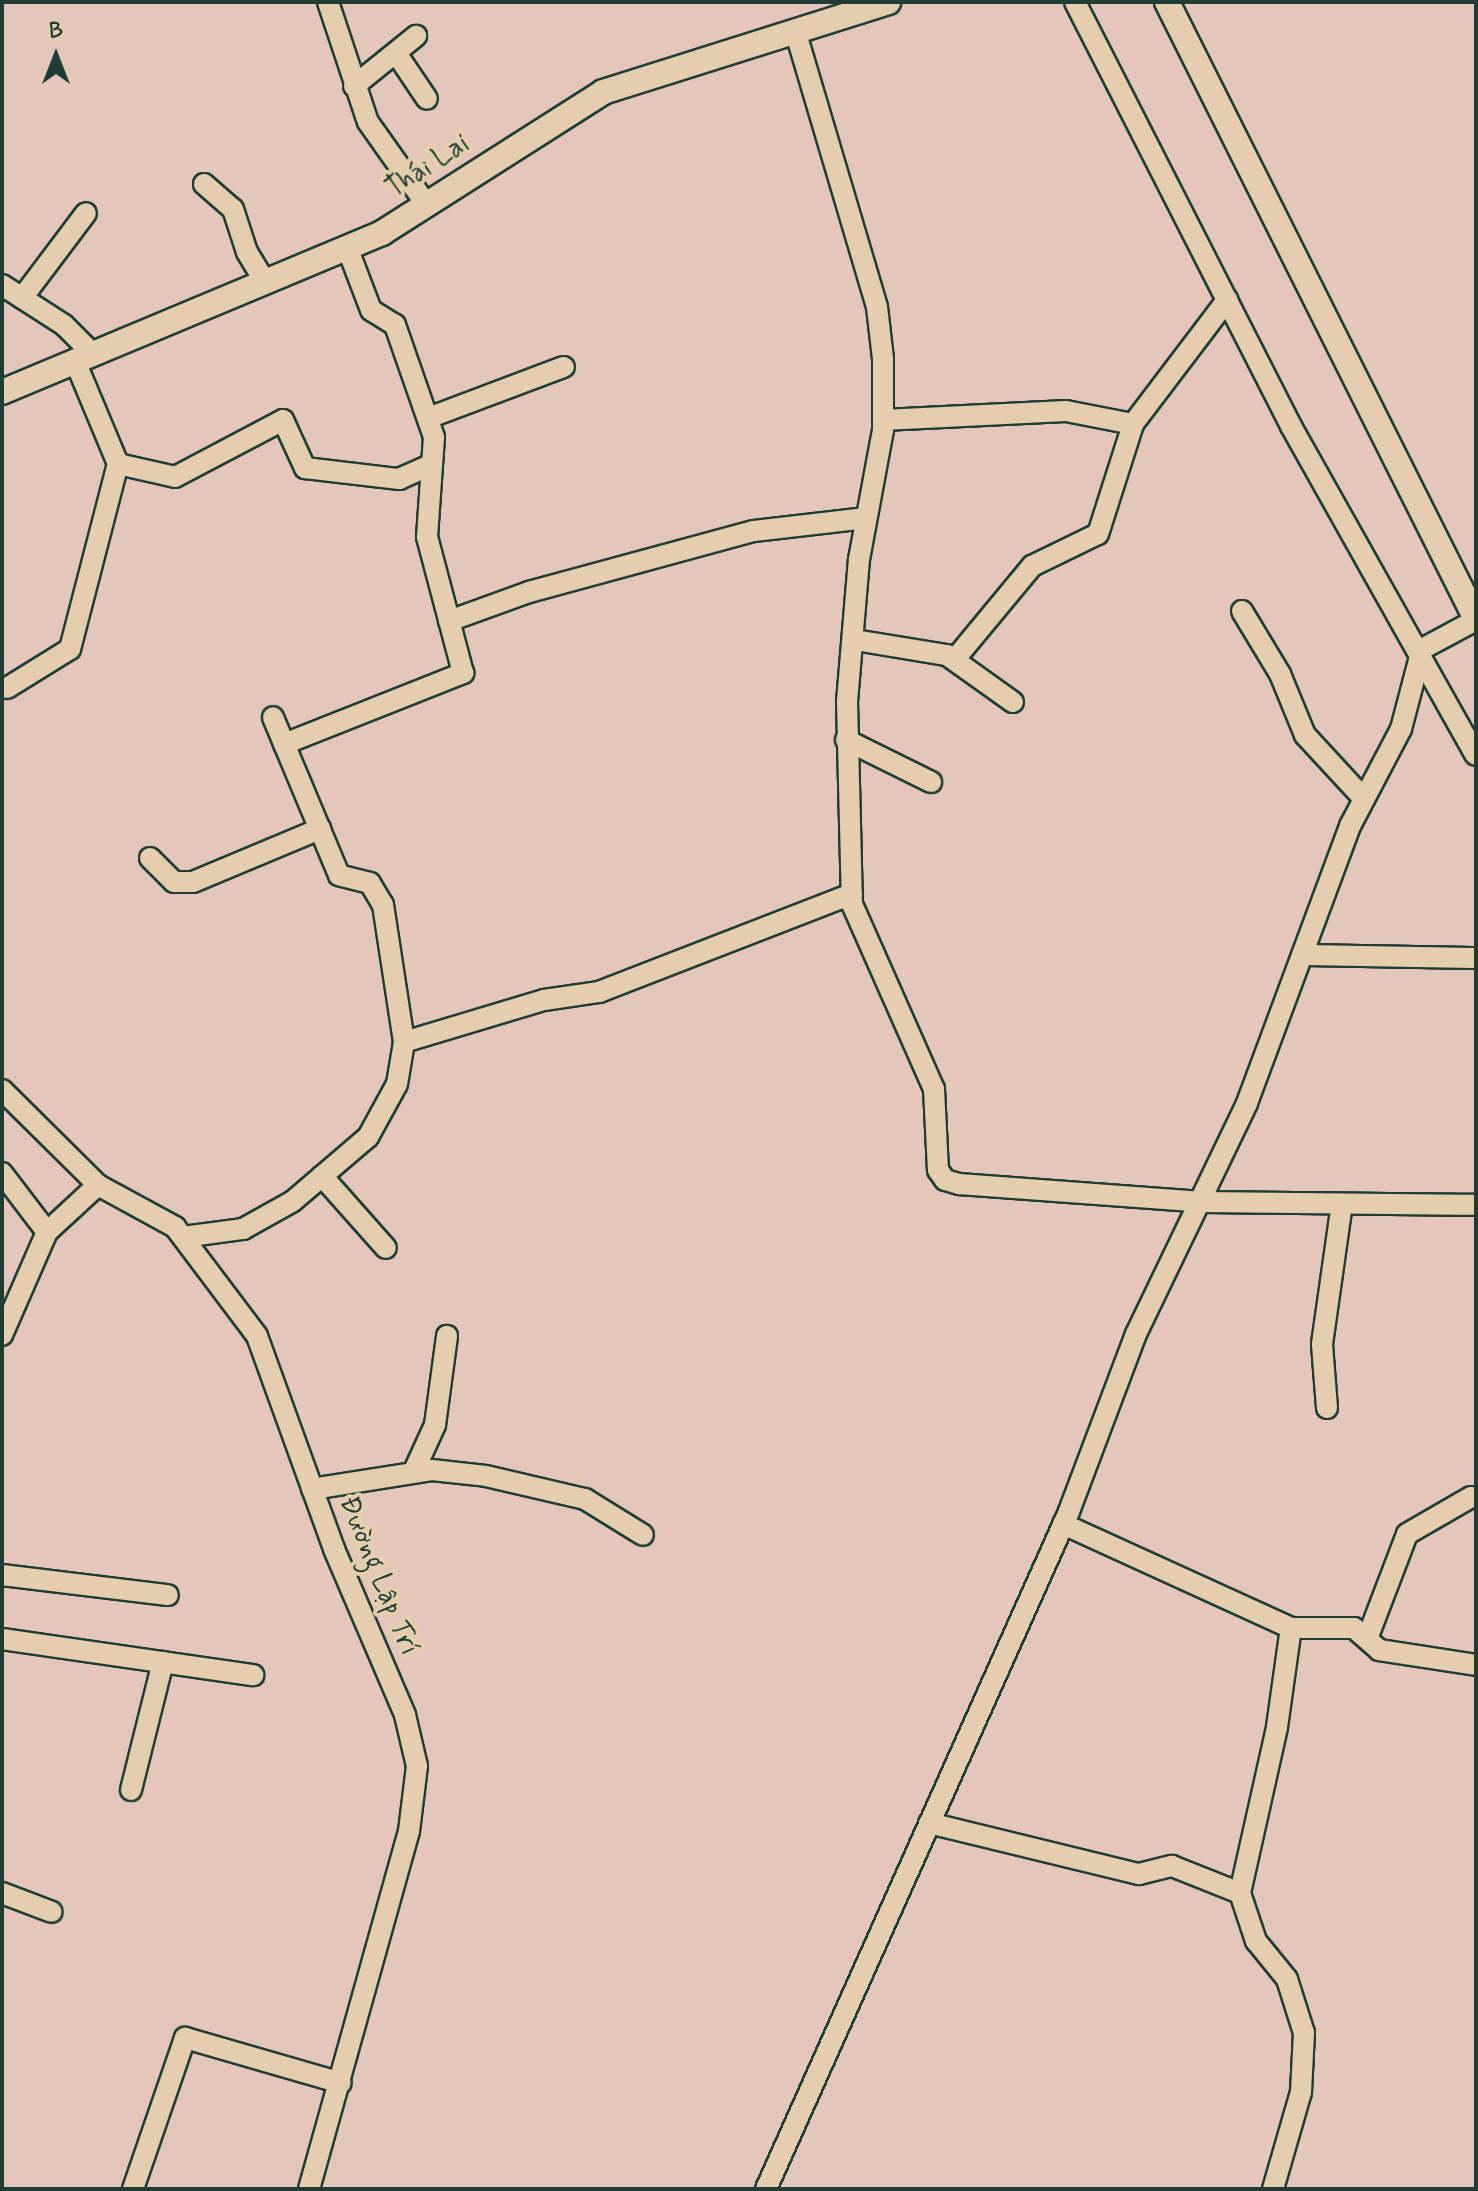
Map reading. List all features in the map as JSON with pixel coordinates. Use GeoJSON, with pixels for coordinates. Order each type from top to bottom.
{"type":"FeatureCollection","features":[{"type":"Feature","properties":{"kind":"street"},"geometry":{"type":"LineString","coordinates":[[328,2],[354,86],[376,136],[426,204]]}},
{"type":"Feature","properties":{"kind":"street","name":"Thái Lai"},"geometry":{"type":"LineString","coordinates":[[2,392],[347,247],[426,204],[603,92],[888,2]]}},
{"type":"Feature","properties":{"kind":"street"},"geometry":{"type":"LineString","coordinates":[[1075,2],[1291,426],[1422,649],[1476,755]]}},
{"type":"Feature","properties":{"kind":"street"},"geometry":{"type":"LineString","coordinates":[[766,2189],[1063,1524],[1136,1334],[1202,1202],[1364,799],[1401,729],[1422,649],[1476,620],[1167,2]]}},
{"type":"Feature","properties":{"kind":"street"},"geometry":{"type":"LineString","coordinates":[[795,30],[877,307],[883,420],[866,518],[846,740],[852,894],[934,1089],[938,1170],[945,1180],[1202,1202],[1476,1205]]}},
{"type":"Feature","properties":{"kind":"street"},"geometry":{"type":"LineString","coordinates":[[354,86],[416,36]]}},
{"type":"Feature","properties":{"kind":"street"},"geometry":{"type":"LineString","coordinates":[[396,53],[427,99]]}},
{"type":"Feature","properties":{"kind":"street"},"geometry":{"type":"LineString","coordinates":[[204,184],[233,209],[247,252],[265,282]]}},
{"type":"Feature","properties":{"kind":"street"},"geometry":{"type":"LineString","coordinates":[[22,298],[86,213]]}},
{"type":"Feature","properties":{"kind":"street"},"geometry":{"type":"LineString","coordinates":[[284,744],[463,673],[427,537],[432,464],[428,418],[395,325],[371,310],[347,247]]}},
{"type":"Feature","properties":{"kind":"street"},"geometry":{"type":"LineString","coordinates":[[2,285],[64,325],[84,357],[118,464],[70,649],[7,688]]}},
{"type":"Feature","properties":{"kind":"street"},"geometry":{"type":"LineString","coordinates":[[955,659],[1032,566],[1098,534],[1133,424],[1227,300]]}},
{"type":"Feature","properties":{"kind":"street"},"geometry":{"type":"LineString","coordinates":[[428,418],[564,367]]}},
{"type":"Feature","properties":{"kind":"street"},"geometry":{"type":"LineString","coordinates":[[883,420],[1066,411],[1133,424]]}},
{"type":"Feature","properties":{"kind":"street"},"geometry":{"type":"LineString","coordinates":[[118,464],[175,477],[283,420],[305,468],[399,479],[432,464]]}},
{"type":"Feature","properties":{"kind":"street"},"geometry":{"type":"LineString","coordinates":[[449,621],[529,592],[754,531],[866,518]]}},
{"type":"Feature","properties":{"kind":"street"},"geometry":{"type":"LineString","coordinates":[[1242,611],[1280,674],[1305,735],[1364,799]]}},
{"type":"Feature","properties":{"kind":"street"},"geometry":{"type":"LineString","coordinates":[[855,640],[955,659],[1013,702]]}},
{"type":"Feature","properties":{"kind":"street"},"geometry":{"type":"LineString","coordinates":[[183,1237],[243,1229],[322,1176],[368,1137],[397,1084],[404,1042],[383,905],[370,883],[339,875],[273,717]]}},
{"type":"Feature","properties":{"kind":"street"},"geometry":{"type":"LineString","coordinates":[[846,740],[931,782]]}},
{"type":"Feature","properties":{"kind":"street"},"geometry":{"type":"LineString","coordinates":[[150,858],[174,882],[193,882],[320,829]]}},
{"type":"Feature","properties":{"kind":"street"},"geometry":{"type":"LineString","coordinates":[[404,1042],[544,1000],[599,992],[852,894]]}},
{"type":"Feature","properties":{"kind":"street"},"geometry":{"type":"LineString","coordinates":[[1302,955],[1476,958]]}},
{"type":"Feature","properties":{"kind":"street","name":"Đường Lập Trí"},"geometry":{"type":"LineString","coordinates":[[2,1090],[98,1185],[183,1237],[257,1336],[312,1489],[405,1715],[417,1766],[409,1831],[309,2189]]}},
{"type":"Feature","properties":{"kind":"street"},"geometry":{"type":"LineString","coordinates":[[2,1173],[47,1232]]}},
{"type":"Feature","properties":{"kind":"street"},"geometry":{"type":"LineString","coordinates":[[322,1176],[386,1248]]}},
{"type":"Feature","properties":{"kind":"street"},"geometry":{"type":"LineString","coordinates":[[2,1335],[47,1232],[98,1185]]}},
{"type":"Feature","properties":{"kind":"street"},"geometry":{"type":"LineString","coordinates":[[1327,1408],[1322,1344],[1342,1204]]}},
{"type":"Feature","properties":{"kind":"street"},"geometry":{"type":"LineString","coordinates":[[414,1471],[435,1425],[447,1336]]}},
{"type":"Feature","properties":{"kind":"street"},"geometry":{"type":"LineString","coordinates":[[312,1489],[414,1471],[486,1476],[585,1499],[643,1535]]}},
{"type":"Feature","properties":{"kind":"street"},"geometry":{"type":"LineString","coordinates":[[1367,1639],[1407,1534],[1474,1493]]}},
{"type":"Feature","properties":{"kind":"street"},"geometry":{"type":"LineString","coordinates":[[1063,1524],[1291,1628],[1354,1628],[1379,1650],[1476,1665]]}},
{"type":"Feature","properties":{"kind":"street"},"geometry":{"type":"LineString","coordinates":[[2,1575],[168,1595]]}},
{"type":"Feature","properties":{"kind":"street"},"geometry":{"type":"LineString","coordinates":[[1273,2189],[1301,2092],[1304,2033],[1287,1979],[1256,1941],[1240,1893],[1277,1727],[1291,1628]]}},
{"type":"Feature","properties":{"kind":"street"},"geometry":{"type":"LineString","coordinates":[[2,1639],[253,1675]]}},
{"type":"Feature","properties":{"kind":"street"},"geometry":{"type":"LineString","coordinates":[[131,1790],[163,1662]]}},
{"type":"Feature","properties":{"kind":"street"},"geometry":{"type":"LineString","coordinates":[[929,1823],[1139,1874],[1172,1866],[1240,1893]]}},
{"type":"Feature","properties":{"kind":"street"},"geometry":{"type":"LineString","coordinates":[[2,1893],[52,1912]]}},
{"type":"Feature","properties":{"kind":"street"},"geometry":{"type":"LineString","coordinates":[[133,2189],[185,2038],[341,2083]]}}]}
